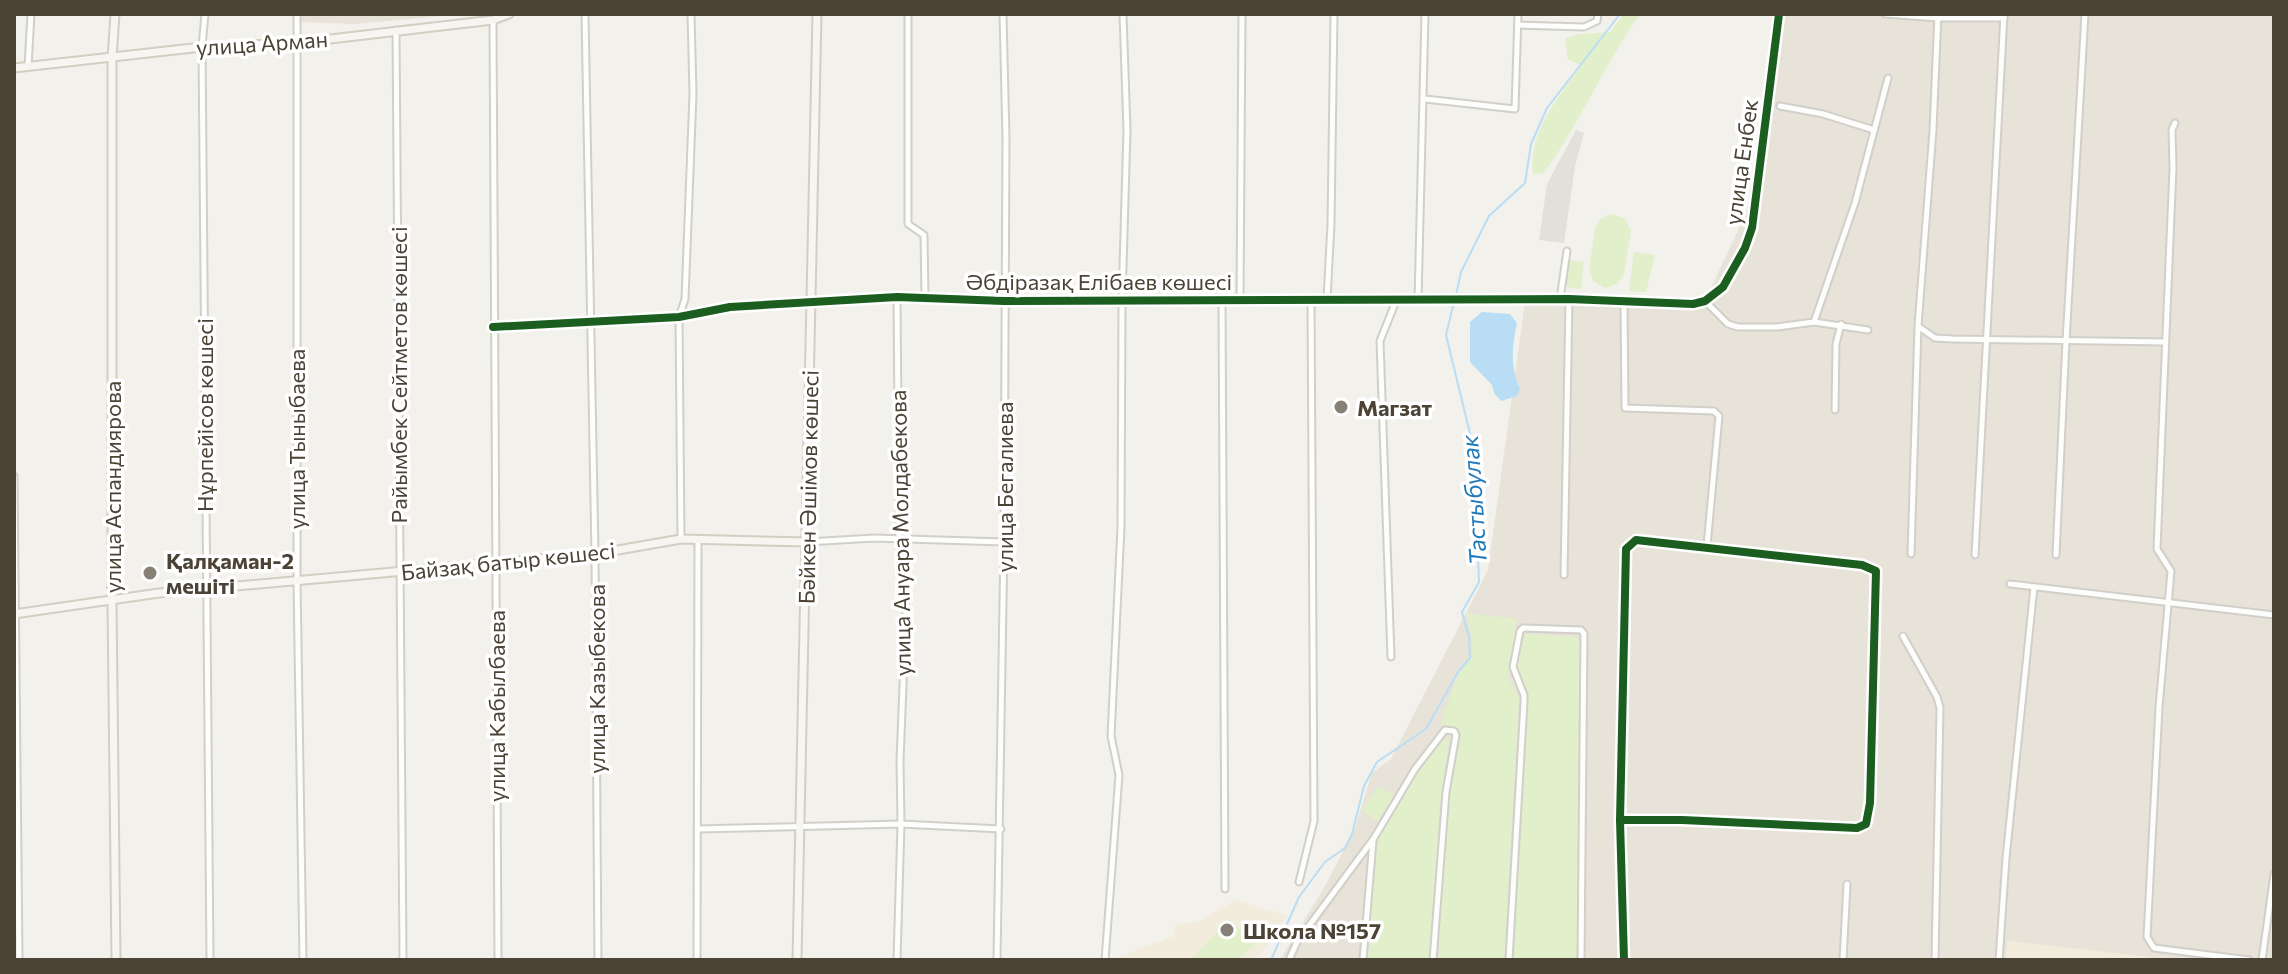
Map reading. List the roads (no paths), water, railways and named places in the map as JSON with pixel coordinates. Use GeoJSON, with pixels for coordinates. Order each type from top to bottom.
{"type":"FeatureCollection","features":[{"type":"Feature","properties":{"kind":"street"},"geometry":{"type":"LineString","coordinates":[[28,66],[31,14]]}},
{"type":"Feature","properties":{"kind":"street","name":"улица Аспандиярова"},"geometry":{"type":"LineString","coordinates":[[115,14],[112,58],[112,602],[116,960]]}},
{"type":"Feature","properties":{"kind":"street","name":"Нұрпейісов көшесі"},"geometry":{"type":"LineString","coordinates":[[205,14],[202,47],[210,960]]}},
{"type":"Feature","properties":{"kind":"street","name":"улица Тыныбаева"},"geometry":{"type":"LineString","coordinates":[[297,14],[297,581],[303,960]]}},
{"type":"Feature","properties":{"kind":"street","name":"улица Арман"},"geometry":{"type":"LineString","coordinates":[[14,68],[202,47],[296,43],[493,20],[509,14]]}},
{"type":"Feature","properties":{"kind":"street","name":"улица Казыбекова"},"geometry":{"type":"LineString","coordinates":[[585,14],[595,554],[598,960]]}},
{"type":"Feature","properties":{"kind":"street"},"geometry":{"type":"LineString","coordinates":[[681,539],[679,317],[685,299],[693,110],[691,14]]}},
{"type":"Feature","properties":{"kind":"street","name":"Бәйкен Әшімов көшесі"},"geometry":{"type":"LineString","coordinates":[[797,960],[817,14]]}},
{"type":"Feature","properties":{"kind":"street"},"geometry":{"type":"LineString","coordinates":[[908,14],[908,224],[924,235],[925,298]]}},
{"type":"Feature","properties":{"kind":"street","name":"улица Бегалиева"},"geometry":{"type":"LineString","coordinates":[[997,960],[1004,542],[1006,138],[1003,14]]}},
{"type":"Feature","properties":{"kind":"street"},"geometry":{"type":"LineString","coordinates":[[1105,960],[1119,775],[1111,736],[1120,550],[1127,130],[1123,14]]}},
{"type":"Feature","properties":{"kind":"street"},"geometry":{"type":"LineString","coordinates":[[1240,300],[1242,14]]}},
{"type":"Feature","properties":{"kind":"street"},"geometry":{"type":"LineString","coordinates":[[1327,299],[1334,14]]}},
{"type":"Feature","properties":{"kind":"street"},"geometry":{"type":"LineString","coordinates":[[1418,300],[1425,14]]}},
{"type":"Feature","properties":{"kind":"street"},"geometry":{"type":"LineString","coordinates":[[1425,99],[1515,109],[1518,14]]}},
{"type":"Feature","properties":{"kind":"street"},"geometry":{"type":"LineString","coordinates":[[1518,25],[1584,27],[1597,21],[1598,14]]}},
{"type":"Feature","properties":{"kind":"street","name":"улица Енбек"},"geometry":{"type":"LineString","coordinates":[[1705,301],[1715,296],[1731,276],[1752,228],[1779,14]]}},
{"type":"Feature","properties":{"kind":"street"},"geometry":{"type":"LineString","coordinates":[[1885,14],[2004,16],[1975,555]]}},
{"type":"Feature","properties":{"kind":"street"},"geometry":{"type":"LineString","coordinates":[[2056,555],[2085,14]]}},
{"type":"Feature","properties":{"kind":"street"},"geometry":{"type":"LineString","coordinates":[[1911,554],[1918,326],[1938,16]]}},
{"type":"Feature","properties":{"kind":"street","name":"улица Кабылбаева"},"geometry":{"type":"LineString","coordinates":[[493,20],[498,960]]}},
{"type":"Feature","properties":{"kind":"street","name":"Райымбек Сейтметов көшесі"},"geometry":{"type":"LineString","coordinates":[[396,30],[403,960]]}},
{"type":"Feature","properties":{"kind":"street"},"geometry":{"type":"LineString","coordinates":[[1814,322],[1855,203],[1888,78]]}},
{"type":"Feature","properties":{"kind":"street"},"geometry":{"type":"LineString","coordinates":[[1780,106],[1823,114],[1874,130]]}},
{"type":"Feature","properties":{"kind":"street"},"geometry":{"type":"LineString","coordinates":[[2175,123],[2172,130],[2157,549],[2171,571],[2170,603],[2159,707],[2147,937],[2154,948],[2249,960]]}},
{"type":"Feature","properties":{"kind":"street"},"geometry":{"type":"LineString","coordinates":[[1564,575],[1567,251]]}},
{"type":"Feature","properties":{"kind":"street","name":"Әбдіразақ Елібаев көшесі"},"geometry":{"type":"LineString","coordinates":[[493,327],[679,317],[730,307],[897,297],[1004,301],[1565,299],[1693,304],[1705,301]]}},
{"type":"Feature","properties":{"kind":"street","name":"улица Ануара Молдабекова"},"geometry":{"type":"LineString","coordinates":[[897,297],[899,539],[906,610],[897,960]]}},
{"type":"Feature","properties":{"kind":"street"},"geometry":{"type":"LineString","coordinates":[[1222,299],[1225,889]]}},
{"type":"Feature","properties":{"kind":"street"},"geometry":{"type":"LineString","coordinates":[[1624,300],[1625,408],[1714,411],[1719,416],[1707,546]]}},
{"type":"Feature","properties":{"kind":"street"},"geometry":{"type":"LineString","coordinates":[[1299,882],[1314,821],[1311,301]]}},
{"type":"Feature","properties":{"kind":"street"},"geometry":{"type":"LineString","coordinates":[[1391,657],[1380,341],[1396,301]]}},
{"type":"Feature","properties":{"kind":"street"},"geometry":{"type":"LineString","coordinates":[[1705,301],[1728,324],[1738,327],[1777,327],[1814,322],[1868,330]]}},
{"type":"Feature","properties":{"kind":"street"},"geometry":{"type":"LineString","coordinates":[[1835,410],[1836,344],[1841,324]]}},
{"type":"Feature","properties":{"kind":"street"},"geometry":{"type":"LineString","coordinates":[[1918,326],[1935,338],[2165,342]]}},
{"type":"Feature","properties":{"kind":"street"},"geometry":{"type":"LineString","coordinates":[[14,476],[19,960]]}},
{"type":"Feature","properties":{"kind":"street"},"geometry":{"type":"LineString","coordinates":[[697,960],[698,538]]}},
{"type":"Feature","properties":{"kind":"street","name":"Байзақ батыр көшесі"},"geometry":{"type":"LineString","coordinates":[[14,614],[159,593],[595,554],[681,539],[1004,542]]}},
{"type":"Feature","properties":{"kind":"street"},"geometry":{"type":"LineString","coordinates":[[1620,820],[1696,820],[1857,828],[1866,824],[1869,818],[1876,571],[1862,565],[1707,546],[1636,540],[1626,549],[1620,820],[1624,960]]}},
{"type":"Feature","properties":{"kind":"street"},"geometry":{"type":"LineString","coordinates":[[2010,584],[2274,615]]}},
{"type":"Feature","properties":{"kind":"street"},"geometry":{"type":"LineString","coordinates":[[1999,960],[2006,858],[2034,587]]}},
{"type":"Feature","properties":{"kind":"street"},"geometry":{"type":"LineString","coordinates":[[1509,960],[1524,702],[1513,667],[1523,628],[1584,631],[1581,960]]}},
{"type":"Feature","properties":{"kind":"street"},"geometry":{"type":"LineString","coordinates":[[1903,636],[1940,708],[1935,960]]}},
{"type":"Feature","properties":{"kind":"street"},"geometry":{"type":"LineString","coordinates":[[1289,960],[1297,942],[1374,838],[1415,769],[1445,730],[1454,731],[1456,735],[1442,827],[1433,960]]}},
{"type":"Feature","properties":{"kind":"street"},"geometry":{"type":"LineString","coordinates":[[698,829],[901,824],[1001,829]]}},
{"type":"Feature","properties":{"kind":"street"},"geometry":{"type":"LineString","coordinates":[[1363,960],[1374,838]]}},
{"type":"Feature","properties":{"kind":"street"},"geometry":{"type":"LineString","coordinates":[[2262,960],[2274,874]]}},
{"type":"Feature","properties":{"kind":"street"},"geometry":{"type":"LineString","coordinates":[[1843,960],[1847,884]]}},
{"type":"Feature","properties":{"kind":"water"},"geometry":{"type":"Polygon","coordinates":[[[1482,312],[1510,314],[1517,323],[1513,356],[1520,389],[1517,396],[1501,401],[1492,385],[1470,362],[1470,322],[1482,312]]]}},
{"type":"Feature","properties":{"kind":"waterway","name":"Тастыбулак"},"geometry":{"type":"LineString","coordinates":[[1456,295],[1461,272],[1489,216],[1525,183],[1531,144],[1547,108],[1620,14]]}},
{"type":"Feature","properties":{"kind":"waterway","name":"Тастыбулак"},"geometry":{"type":"LineString","coordinates":[[1271,960],[1299,897],[1325,862],[1345,848],[1352,834],[1364,786],[1377,762],[1426,729],[1458,672],[1470,658],[1469,637],[1462,612],[1479,582],[1474,450],[1446,335],[1453,306]]}},
{"type":"Feature","properties":{"kind":"place","name":"Магзат"},"geometry":{"type":"Point","coordinates":[1341,407]}},
{"type":"Feature","properties":{"kind":"place","name":"Қалқаман-2 мешіті"},"geometry":{"type":"Point","coordinates":[150,573]}},
{"type":"Feature","properties":{"kind":"place","name":"Школа №157"},"geometry":{"type":"Point","coordinates":[1227,930]}}]}
